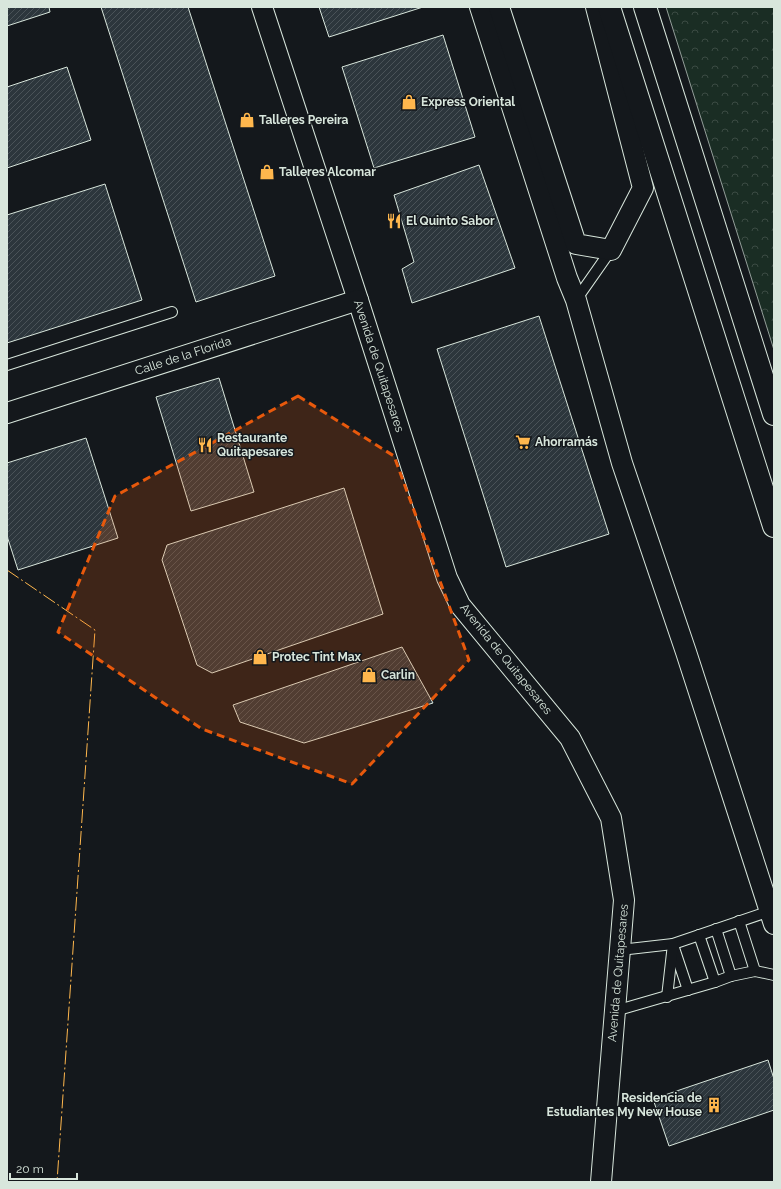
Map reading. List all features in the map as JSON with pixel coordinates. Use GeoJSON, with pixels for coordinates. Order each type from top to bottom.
{"type":"FeatureCollection","features":[{"type":"Feature","properties":{"kind":"main road"},"geometry":{"type":"LineString","coordinates":[[609,7],[774,526]]}},
{"type":"Feature","properties":{"kind":"main road"},"geometry":{"type":"LineString","coordinates":[[645,7],[774,414]]}},
{"type":"Feature","properties":{"kind":"street","name":"Avenida de Quitapesares"},"geometry":{"type":"LineString","coordinates":[[262,7],[447,578],[460,605],[570,738],[611,818],[624,900],[601,1182]]}},
{"type":"Feature","properties":{"kind":"street"},"geometry":{"type":"LineString","coordinates":[[480,7],[567,278],[576,300],[622,463],[686,652],[772,917]]}},
{"type":"Feature","properties":{"kind":"street"},"geometry":{"type":"LineString","coordinates":[[499,7],[576,244],[611,250],[643,188],[596,7]]}},
{"type":"Feature","properties":{"kind":"street","name":"Calle de la Florida"},"geometry":{"type":"LineString","coordinates":[[7,413],[358,300]]}},
{"type":"Feature","properties":{"kind":"lane"},"geometry":{"type":"LineString","coordinates":[[576,300],[611,250]]}},
{"type":"Feature","properties":{"kind":"lane"},"geometry":{"type":"LineString","coordinates":[[7,365],[172,312]]}},
{"type":"Feature","properties":{"kind":"lane"},"geometry":{"type":"LineString","coordinates":[[620,950],[673,944],[739,921],[772,917]]}},
{"type":"Feature","properties":{"kind":"lane"},"geometry":{"type":"LineString","coordinates":[[739,921],[755,971]]}},
{"type":"Feature","properties":{"kind":"lane"},"geometry":{"type":"LineString","coordinates":[[716,929],[731,976]]}},
{"type":"Feature","properties":{"kind":"lane"},"geometry":{"type":"LineString","coordinates":[[699,935],[715,982]]}},
{"type":"Feature","properties":{"kind":"lane"},"geometry":{"type":"LineString","coordinates":[[673,944],[688,990]]}},
{"type":"Feature","properties":{"kind":"lane"},"geometry":{"type":"LineString","coordinates":[[667,996],[673,944]]}},
{"type":"Feature","properties":{"kind":"lane"},"geometry":{"type":"LineString","coordinates":[[615,1011],[731,976],[755,971],[774,975]]}},
{"type":"Feature","properties":{"kind":"highlighted area"},"geometry":{"type":"Polygon","coordinates":[[[298,396],[394,456],[469,660],[352,784],[202,729],[58,632],[115,496],[298,396]]]}},
{"type":"Feature","properties":{"kind":"green space"},"geometry":{"type":"Polygon","coordinates":[[[666,7],[774,7],[774,350],[666,7]]]}},
{"type":"Feature","properties":{"kind":"building"},"geometry":{"type":"Polygon","coordinates":[[[7,7],[49,7],[50,12],[7,26],[7,7]]]}},
{"type":"Feature","properties":{"kind":"building"},"geometry":{"type":"Polygon","coordinates":[[[101,7],[188,7],[275,276],[196,302],[101,7]]]}},
{"type":"Feature","properties":{"kind":"building"},"geometry":{"type":"Polygon","coordinates":[[[319,7],[423,7],[329,37],[319,7]]]}},
{"type":"Feature","properties":{"kind":"building","name":"Express Oriental"},"geometry":{"type":"Polygon","coordinates":[[[443,35],[475,137],[374,168],[342,67],[443,35]]]}},
{"type":"Feature","properties":{"kind":"building"},"geometry":{"type":"Polygon","coordinates":[[[67,67],[91,140],[7,168],[7,87],[67,67]]]}},
{"type":"Feature","properties":{"kind":"building"},"geometry":{"type":"Polygon","coordinates":[[[479,165],[515,268],[412,303],[402,269],[414,262],[394,195],[479,165]]]}},
{"type":"Feature","properties":{"kind":"building"},"geometry":{"type":"Polygon","coordinates":[[[105,184],[142,300],[7,343],[7,215],[105,184]]]}},
{"type":"Feature","properties":{"kind":"building","name":"Ahorramás"},"geometry":{"type":"Polygon","coordinates":[[[539,316],[609,534],[506,567],[437,349],[539,316]]]}},
{"type":"Feature","properties":{"kind":"building","name":"Restaurante Quitapesares"},"geometry":{"type":"Polygon","coordinates":[[[219,378],[254,492],[191,511],[156,397],[219,378]]]}},
{"type":"Feature","properties":{"kind":"building"},"geometry":{"type":"Polygon","coordinates":[[[86,438],[118,538],[18,570],[7,536],[7,463],[86,438]]]}},
{"type":"Feature","properties":{"kind":"building"},"geometry":{"type":"Polygon","coordinates":[[[344,488],[383,614],[212,673],[197,665],[162,560],[167,545],[344,488]]]}},
{"type":"Feature","properties":{"kind":"building","name":"Carlin"},"geometry":{"type":"Polygon","coordinates":[[[402,647],[433,703],[304,743],[240,722],[233,705],[402,647]]]}},
{"type":"Feature","properties":{"kind":"building","name":"Residencia de Estudiantes My New House"},"geometry":{"type":"Polygon","coordinates":[[[768,1060],[774,1079],[774,1110],[669,1146],[653,1099],[768,1060]]]}},
{"type":"Feature","properties":{"kind":"power"},"geometry":{"type":"LineString","coordinates":[[7,570],[95,630],[57,1182]]}},
{"type":"Feature","properties":{"kind":"place","name":"Express Oriental"},"geometry":{"type":"Point","coordinates":[409,102]}},
{"type":"Feature","properties":{"kind":"place","name":"Talleres Pereira"},"geometry":{"type":"Point","coordinates":[247,120]}},
{"type":"Feature","properties":{"kind":"place","name":"Talleres Alcomar"},"geometry":{"type":"Point","coordinates":[267,172]}},
{"type":"Feature","properties":{"kind":"place","name":"El Quinto Sabor"},"geometry":{"type":"Point","coordinates":[394,221]}},
{"type":"Feature","properties":{"kind":"place","name":"Ahorramás"},"geometry":{"type":"Point","coordinates":[523,442]}},
{"type":"Feature","properties":{"kind":"place","name":"Restaurante Quitapesares"},"geometry":{"type":"Point","coordinates":[205,445]}},
{"type":"Feature","properties":{"kind":"place","name":"Protec Tint Max"},"geometry":{"type":"Point","coordinates":[260,657]}},
{"type":"Feature","properties":{"kind":"place","name":"Carlin"},"geometry":{"type":"Point","coordinates":[369,675]}},
{"type":"Feature","properties":{"kind":"place","name":"Residencia de Estudiantes My New House"},"geometry":{"type":"Point","coordinates":[714,1105]}}]}
